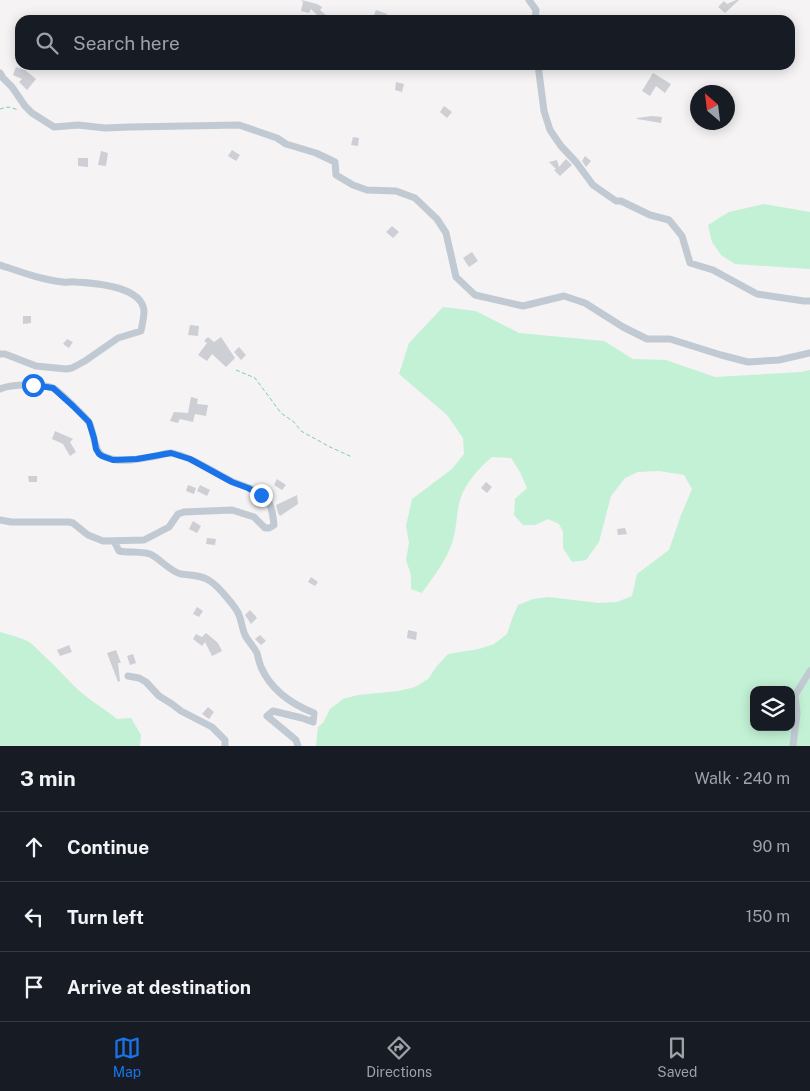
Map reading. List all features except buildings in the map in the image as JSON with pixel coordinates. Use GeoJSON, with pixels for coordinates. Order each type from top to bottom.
{"type":"FeatureCollection","features":[{"type":"Feature","properties":{"kind":"street"},"geometry":{"type":"LineString","coordinates":[[529,0],[536,10],[536,15]]}},
{"type":"Feature","properties":{"kind":"street"},"geometry":{"type":"LineString","coordinates":[[539,70],[544,111],[550,130],[593,184],[616,201],[621,201],[650,215],[669,220],[682,236],[690,263],[713,270],[757,294],[810,301]]}},
{"type":"Feature","properties":{"kind":"street"},"geometry":{"type":"LineString","coordinates":[[0,73],[24,106],[54,127],[78,125],[105,128],[239,125],[277,138],[286,144],[316,153],[335,162],[336,175],[353,185],[367,190],[396,191],[415,198],[437,219],[446,233],[456,277],[475,295],[523,306],[564,296],[585,303],[622,327],[647,339],[670,339],[748,362],[779,360],[810,353]]}},
{"type":"Feature","properties":{"kind":"street"},"geometry":{"type":"LineString","coordinates":[[0,265],[66,283],[75,282],[124,290],[130,292],[140,301],[144,312],[142,331],[118,338],[72,368],[36,366],[5,354],[0,354]]}},
{"type":"Feature","properties":{"kind":"street"},"geometry":{"type":"LineString","coordinates":[[0,389],[33,385],[53,388],[89,422],[96,449],[102,456],[113,460],[137,459],[171,453],[190,459],[266,499],[271,509],[274,525],[265,528],[254,517],[232,510],[184,512],[178,514],[169,527],[144,540],[114,541],[99,540],[69,522],[11,522],[0,520]]}},
{"type":"Feature","properties":{"kind":"street"},"geometry":{"type":"LineString","coordinates":[[114,541],[119,551],[152,554],[179,574],[206,578],[228,599],[239,613],[245,636],[256,652],[261,668],[273,686],[284,698],[304,710],[314,713],[313,722],[273,711],[267,716],[296,740],[298,746]]}},
{"type":"Feature","properties":{"kind":"street"},"geometry":{"type":"LineString","coordinates":[[793,746],[797,713],[795,695],[810,671]]}},
{"type":"Feature","properties":{"kind":"street"},"geometry":{"type":"LineString","coordinates":[[128,676],[139,678],[146,682],[159,696],[181,711],[212,727],[225,740],[225,746]]}},
{"type":"Feature","properties":{"kind":"path"},"geometry":{"type":"LineString","coordinates":[[0,108],[32,113]]}},
{"type":"Feature","properties":{"kind":"path"},"geometry":{"type":"LineString","coordinates":[[236,370],[255,378],[281,413],[294,422],[302,431],[352,457]]}},
{"type":"Feature","properties":{"kind":"green space"},"geometry":{"type":"Polygon","coordinates":[[[764,204],[810,212],[810,269],[735,264],[721,255],[712,242],[708,225],[729,212],[764,204]]]}},
{"type":"Feature","properties":{"kind":"green space"},"geometry":{"type":"Polygon","coordinates":[[[443,307],[476,311],[519,333],[604,341],[633,359],[666,360],[715,377],[810,370],[810,746],[316,746],[318,727],[323,723],[330,709],[343,699],[415,687],[428,679],[448,654],[479,649],[494,644],[507,634],[518,605],[533,599],[549,597],[599,603],[617,602],[632,596],[637,574],[669,550],[692,489],[684,475],[659,471],[638,472],[625,478],[611,496],[599,542],[586,560],[572,562],[563,548],[563,532],[559,524],[548,519],[535,525],[523,525],[514,515],[515,499],[527,488],[511,458],[492,457],[473,476],[462,494],[454,538],[443,563],[422,593],[411,589],[411,575],[406,560],[409,543],[406,526],[412,499],[452,469],[464,454],[463,438],[447,415],[399,374],[409,343],[443,307]]]}},
{"type":"Feature","properties":{"kind":"green space"},"geometry":{"type":"Polygon","coordinates":[[[0,632],[19,637],[31,643],[83,694],[117,719],[131,718],[141,735],[140,746],[0,746],[0,632]]]}},
{"type":"Feature","properties":{"kind":"route"},"geometry":{"type":"LineString","coordinates":[[33,385],[53,388],[89,422],[96,449],[102,456],[113,460],[137,459],[171,453],[190,459],[232,482],[261,495]]}}]}
